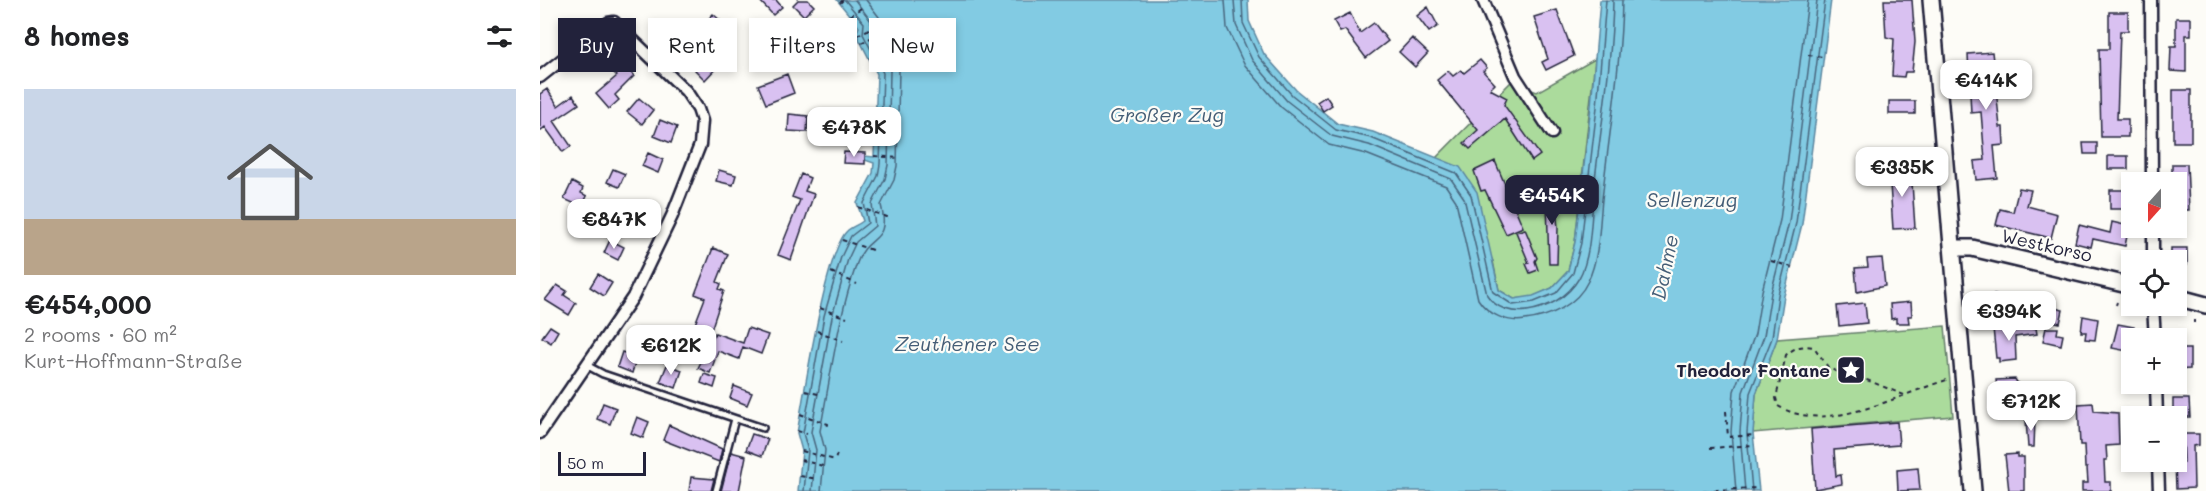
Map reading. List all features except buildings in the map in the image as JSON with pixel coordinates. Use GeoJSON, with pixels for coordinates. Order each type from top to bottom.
{"type":"FeatureCollection","features":[{"type":"Feature","properties":{"kind":"main road"},"geometry":{"type":"LineString","coordinates":[[1930,0],[1973,491]]}},
{"type":"Feature","properties":{"kind":"main road","name":"Westkorso"},"geometry":{"type":"LineString","coordinates":[[1952,248],[1972,248],[2121,283]]}},
{"type":"Feature","properties":{"kind":"main road"},"geometry":{"type":"LineString","coordinates":[[2187,300],[2206,305]]}},
{"type":"Feature","properties":{"kind":"street"},"geometry":{"type":"LineString","coordinates":[[1483,0],[1515,76],[1552,133]]}},
{"type":"Feature","properties":{"kind":"street"},"geometry":{"type":"LineString","coordinates":[[2151,0],[2152,172]]}},
{"type":"Feature","properties":{"kind":"street"},"geometry":{"type":"LineString","coordinates":[[540,76],[608,23],[614,22],[686,91],[698,109],[702,121],[700,144],[657,248],[633,297],[588,366],[540,433]]}},
{"type":"Feature","properties":{"kind":"street"},"geometry":{"type":"LineString","coordinates":[[2158,472],[2159,491]]}},
{"type":"Feature","properties":{"kind":"lane"},"geometry":{"type":"LineString","coordinates":[[588,366],[603,374],[762,428]]}},
{"type":"Feature","properties":{"kind":"lane"},"geometry":{"type":"LineString","coordinates":[[717,491],[735,419]]}},
{"type":"Feature","properties":{"kind":"path"},"geometry":{"type":"LineString","coordinates":[[840,3],[843,0]]}},
{"type":"Feature","properties":{"kind":"path"},"geometry":{"type":"LineString","coordinates":[[850,16],[864,6]]}},
{"type":"Feature","properties":{"kind":"path"},"geometry":{"type":"LineString","coordinates":[[857,36],[869,30]]}},
{"type":"Feature","properties":{"kind":"path"},"geometry":{"type":"LineString","coordinates":[[861,43],[869,39]]}},
{"type":"Feature","properties":{"kind":"path"},"geometry":{"type":"LineString","coordinates":[[1808,55],[1823,57]]}},
{"type":"Feature","properties":{"kind":"path"},"geometry":{"type":"LineString","coordinates":[[874,156],[898,158],[898,155]]}},
{"type":"Feature","properties":{"kind":"path"},"geometry":{"type":"LineString","coordinates":[[858,207],[890,218]]}},
{"type":"Feature","properties":{"kind":"path"},"geometry":{"type":"LineString","coordinates":[[842,240],[872,250]]}},
{"type":"Feature","properties":{"kind":"path"},"geometry":{"type":"LineString","coordinates":[[1771,261],[1792,267]]}},
{"type":"Feature","properties":{"kind":"path"},"geometry":{"type":"LineString","coordinates":[[831,272],[857,284]]}},
{"type":"Feature","properties":{"kind":"path"},"geometry":{"type":"LineString","coordinates":[[820,308],[847,318]]}},
{"type":"Feature","properties":{"kind":"path"},"geometry":{"type":"LineString","coordinates":[[817,331],[843,341]]}},
{"type":"Feature","properties":{"kind":"path"},"geometry":{"type":"LineString","coordinates":[[1904,394],[1862,378],[1845,376],[1828,367],[1814,347],[1798,346],[1786,355],[1776,398],[1778,406],[1790,413],[1815,416],[1860,411],[1952,379]]}},
{"type":"Feature","properties":{"kind":"path"},"geometry":{"type":"LineString","coordinates":[[805,391],[822,395]]}},
{"type":"Feature","properties":{"kind":"path"},"geometry":{"type":"LineString","coordinates":[[1726,411],[1728,437],[1754,435]]}},
{"type":"Feature","properties":{"kind":"path"},"geometry":{"type":"LineString","coordinates":[[801,414],[828,424],[827,428]]}},
{"type":"Feature","properties":{"kind":"path"},"geometry":{"type":"LineString","coordinates":[[797,431],[807,434]]}},
{"type":"Feature","properties":{"kind":"path"},"geometry":{"type":"LineString","coordinates":[[1710,448],[1755,445]]}},
{"type":"Feature","properties":{"kind":"path"},"geometry":{"type":"LineString","coordinates":[[802,451],[835,460],[837,454]]}},
{"type":"Feature","properties":{"kind":"path"},"geometry":{"type":"LineString","coordinates":[[801,460],[824,466]]}},
{"type":"Feature","properties":{"kind":"path"},"geometry":{"type":"LineString","coordinates":[[800,476],[817,479]]}},
{"type":"Feature","properties":{"kind":"path"},"geometry":{"type":"LineString","coordinates":[[1714,490],[1758,488]]}},
{"type":"Feature","properties":{"kind":"green space"},"geometry":{"type":"Polygon","coordinates":[[[1595,59],[1575,242],[1568,271],[1552,288],[1533,297],[1514,299],[1499,290],[1493,261],[1436,158],[1511,82],[1537,92],[1595,59]]]}},
{"type":"Feature","properties":{"kind":"green space"},"geometry":{"type":"Polygon","coordinates":[[[1945,326],[1953,416],[1753,433],[1756,394],[1777,339],[1945,326]]]}},
{"type":"Feature","properties":{"kind":"water"},"geometry":{"type":"Polygon","coordinates":[[[837,0],[1248,0],[1249,21],[1264,54],[1296,90],[1338,124],[1373,132],[1460,167],[1477,192],[1499,290],[1514,299],[1533,296],[1552,288],[1568,271],[1575,242],[1591,106],[1600,0],[1831,0],[1802,224],[1784,296],[1777,339],[1756,394],[1753,433],[1759,491],[798,491],[802,451],[797,433],[823,295],[839,244],[847,231],[863,221],[857,203],[873,173],[874,163],[865,160],[865,156],[874,157],[876,72],[956,72],[956,18],[869,18],[869,58],[857,35],[859,27],[857,18],[852,18],[837,0]]]}},
{"type":"Feature","properties":{"kind":"place","name":"Theodor Fontane"},"geometry":{"type":"Point","coordinates":[1851,370]}},
{"type":"Feature","properties":{"kind":"water label","name":"Großer Zug"},"geometry":{"type":"Point","coordinates":[1167,114]}},
{"type":"Feature","properties":{"kind":"water label","name":"Sellenzug"},"geometry":{"type":"Point","coordinates":[1692,199]}},
{"type":"Feature","properties":{"kind":"water label","name":"Dahme"},"geometry":{"type":"Point","coordinates":[1664,267]}},
{"type":"Feature","properties":{"kind":"water label","name":"Zeuthener See"},"geometry":{"type":"Point","coordinates":[967,343]}}]}
